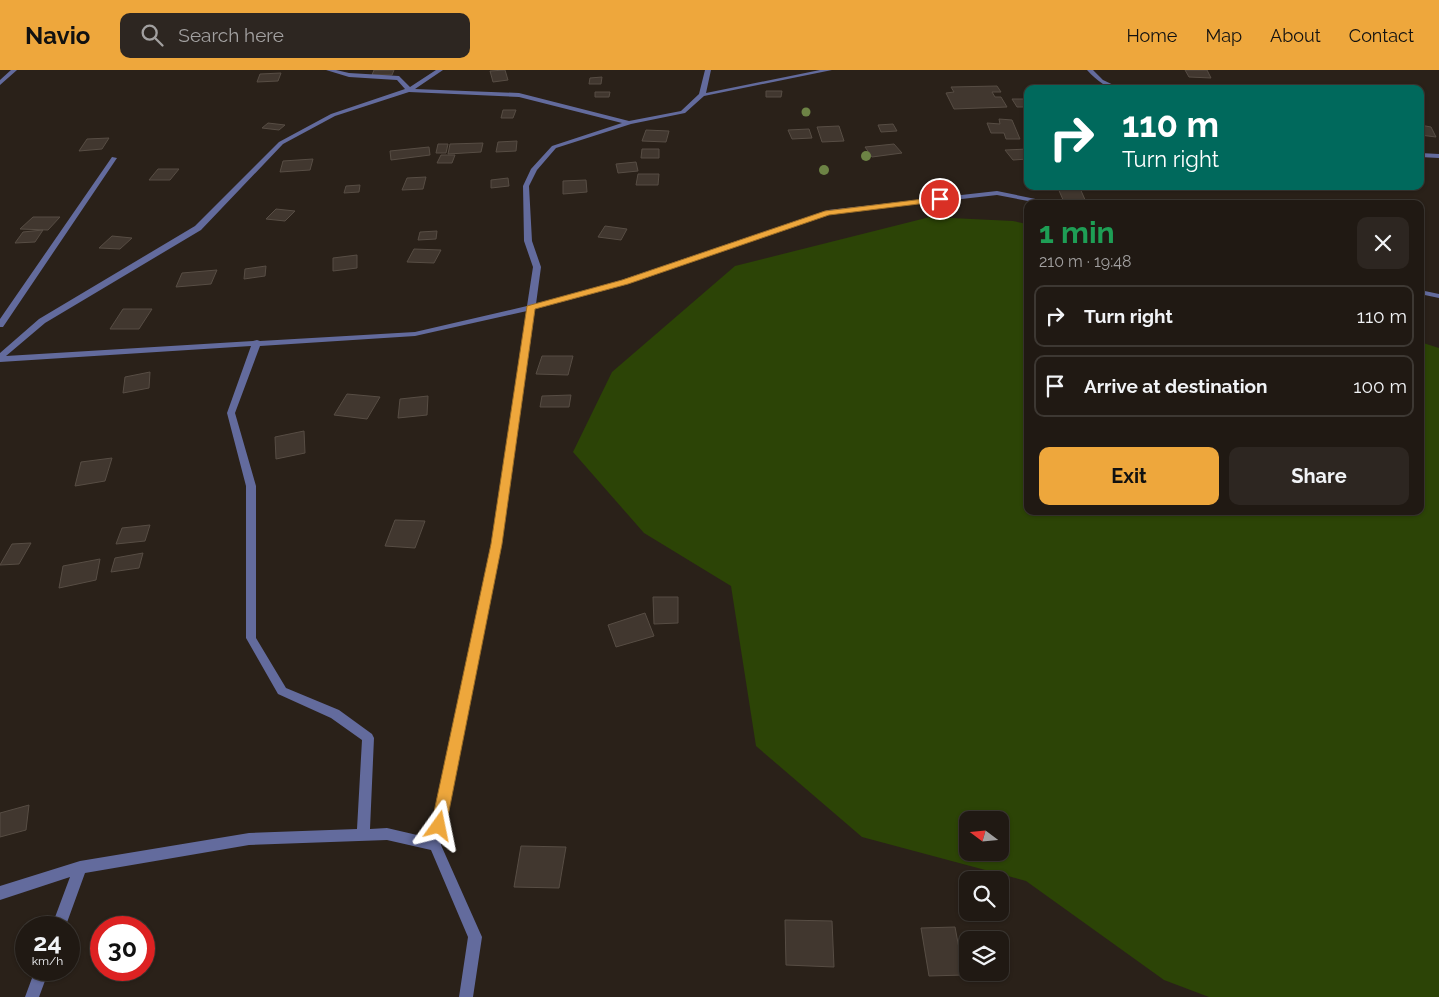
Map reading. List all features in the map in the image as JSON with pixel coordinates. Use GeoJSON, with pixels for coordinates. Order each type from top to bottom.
{"type":"FeatureCollection","features":[{"type":"Feature","properties":{"kind":"street"},"geometry":{"type":"LineString","coordinates":[[0,83],[14,70]]}},
{"type":"Feature","properties":{"kind":"street"},"geometry":{"type":"LineString","coordinates":[[329,70],[349,75],[399,78],[409,90],[520,95],[630,122]]}},
{"type":"Feature","properties":{"kind":"street"},"geometry":{"type":"LineString","coordinates":[[0,358],[42,321],[198,228],[281,143],[333,115],[409,90],[440,70]]}},
{"type":"Feature","properties":{"kind":"street"},"geometry":{"type":"LineString","coordinates":[[702,95],[708,70]]}},
{"type":"Feature","properties":{"kind":"street"},"geometry":{"type":"LineString","coordinates":[[466,997],[475,937],[435,845],[497,544],[537,267],[528,241],[526,186],[534,169],[554,147],[630,122],[683,112],[702,95],[829,70]]}},
{"type":"Feature","properties":{"kind":"street"},"geometry":{"type":"LineString","coordinates":[[1090,70],[1101,80],[1111,85]]}},
{"type":"Feature","properties":{"kind":"street"},"geometry":{"type":"LineString","coordinates":[[1424,155],[1439,156]]}},
{"type":"Feature","properties":{"kind":"street"},"geometry":{"type":"LineString","coordinates":[[0,325],[114,158]]}},
{"type":"Feature","properties":{"kind":"street"},"geometry":{"type":"LineString","coordinates":[[0,358],[415,334],[530,308],[625,282],[828,212],[997,193],[1036,200]]}},
{"type":"Feature","properties":{"kind":"street"},"geometry":{"type":"LineString","coordinates":[[1424,293],[1439,296]]}},
{"type":"Feature","properties":{"kind":"street"},"geometry":{"type":"LineString","coordinates":[[257,342],[231,413],[251,486],[251,638],[282,691],[335,714],[368,738],[363,834]]}},
{"type":"Feature","properties":{"kind":"street"},"geometry":{"type":"LineString","coordinates":[[0,893],[80,867],[249,839],[387,834],[435,845]]}},
{"type":"Feature","properties":{"kind":"street"},"geometry":{"type":"LineString","coordinates":[[62,916],[80,867]]}},
{"type":"Feature","properties":{"kind":"street"},"geometry":{"type":"LineString","coordinates":[[32,997],[38,981]]}},
{"type":"Feature","properties":{"kind":"green space"},"geometry":{"type":"Polygon","coordinates":[[[930,217],[1013,221],[1024,223],[1024,515],[1424,515],[1424,343],[1439,348],[1439,997],[1209,997],[1164,980],[1026,881],[1009,876],[1009,871],[989,871],[862,837],[756,746],[731,586],[644,533],[573,452],[612,372],[735,266],[930,217]]]}},
{"type":"Feature","properties":{"kind":"building"},"geometry":{"type":"Polygon","coordinates":[[[374,70],[394,70],[392,75],[372,75],[374,70]]]}},
{"type":"Feature","properties":{"kind":"building"},"geometry":{"type":"Polygon","coordinates":[[[505,70],[508,80],[493,82],[490,71],[505,70]]]}},
{"type":"Feature","properties":{"kind":"building"},"geometry":{"type":"Polygon","coordinates":[[[1185,70],[1207,70],[1211,78],[1189,77],[1185,70]]]}},
{"type":"Feature","properties":{"kind":"building"},"geometry":{"type":"Polygon","coordinates":[[[281,73],[278,81],[257,82],[260,74],[281,73]]]}},
{"type":"Feature","properties":{"kind":"building"},"geometry":{"type":"Polygon","coordinates":[[[602,77],[601,84],[589,84],[590,78],[602,77]]]}},
{"type":"Feature","properties":{"kind":"building"},"geometry":{"type":"Polygon","coordinates":[[[997,86],[1001,92],[992,92],[995,97],[1001,97],[1007,107],[954,109],[946,93],[954,92],[951,87],[997,86]]]}},
{"type":"Feature","properties":{"kind":"building"},"geometry":{"type":"Polygon","coordinates":[[[766,91],[782,91],[781,97],[766,97],[766,91]]]}},
{"type":"Feature","properties":{"kind":"building"},"geometry":{"type":"Polygon","coordinates":[[[595,92],[610,92],[609,97],[595,97],[595,92]]]}},
{"type":"Feature","properties":{"kind":"building"},"geometry":{"type":"Polygon","coordinates":[[[1012,99],[1024,99],[1024,107],[1017,107],[1012,99]]]}},
{"type":"Feature","properties":{"kind":"building"},"geometry":{"type":"Polygon","coordinates":[[[503,110],[516,110],[513,118],[501,118],[503,110]]]}},
{"type":"Feature","properties":{"kind":"building"},"geometry":{"type":"Polygon","coordinates":[[[999,119],[1012,120],[1020,139],[1006,139],[1004,133],[991,133],[987,123],[1000,124],[999,119]]]}},
{"type":"Feature","properties":{"kind":"building"},"geometry":{"type":"Polygon","coordinates":[[[268,123],[285,125],[279,130],[262,128],[268,123]]]}},
{"type":"Feature","properties":{"kind":"building"},"geometry":{"type":"Polygon","coordinates":[[[893,124],[897,131],[881,132],[878,125],[893,124]]]}},
{"type":"Feature","properties":{"kind":"building"},"geometry":{"type":"Polygon","coordinates":[[[839,126],[844,141],[822,142],[817,127],[839,126]]]}},
{"type":"Feature","properties":{"kind":"building"},"geometry":{"type":"Polygon","coordinates":[[[1424,126],[1431,127],[1436,137],[1424,136],[1424,126]]]}},
{"type":"Feature","properties":{"kind":"building"},"geometry":{"type":"Polygon","coordinates":[[[809,129],[812,138],[792,139],[788,130],[809,129]]]}},
{"type":"Feature","properties":{"kind":"building"},"geometry":{"type":"Polygon","coordinates":[[[646,130],[669,131],[666,142],[642,141],[646,130]]]}},
{"type":"Feature","properties":{"kind":"building"},"geometry":{"type":"Polygon","coordinates":[[[109,138],[102,149],[79,151],[87,139],[109,138]]]}},
{"type":"Feature","properties":{"kind":"building"},"geometry":{"type":"Polygon","coordinates":[[[517,141],[516,151],[496,152],[498,142],[517,141]]]}},
{"type":"Feature","properties":{"kind":"building"},"geometry":{"type":"Polygon","coordinates":[[[483,143],[481,152],[448,154],[450,144],[483,143]]]}},
{"type":"Feature","properties":{"kind":"building"},"geometry":{"type":"Polygon","coordinates":[[[438,144],[448,144],[446,153],[436,153],[438,144]]]}},
{"type":"Feature","properties":{"kind":"building"},"geometry":{"type":"Polygon","coordinates":[[[894,144],[902,153],[872,157],[865,147],[894,144]]]}},
{"type":"Feature","properties":{"kind":"building"},"geometry":{"type":"Polygon","coordinates":[[[429,147],[430,155],[391,160],[390,151],[429,147]]]}},
{"type":"Feature","properties":{"kind":"building"},"geometry":{"type":"Polygon","coordinates":[[[642,149],[659,149],[659,158],[641,158],[642,149]]]}},
{"type":"Feature","properties":{"kind":"building"},"geometry":{"type":"Polygon","coordinates":[[[1024,149],[1024,159],[1013,160],[1005,150],[1024,149]]]}},
{"type":"Feature","properties":{"kind":"building"},"geometry":{"type":"Polygon","coordinates":[[[441,155],[455,155],[452,163],[437,163],[441,155]]]}},
{"type":"Feature","properties":{"kind":"building"},"geometry":{"type":"Polygon","coordinates":[[[313,159],[310,170],[280,172],[283,161],[313,159]]]}},
{"type":"Feature","properties":{"kind":"building"},"geometry":{"type":"Polygon","coordinates":[[[636,162],[638,171],[618,173],[616,164],[636,162]]]}},
{"type":"Feature","properties":{"kind":"building"},"geometry":{"type":"Polygon","coordinates":[[[158,169],[179,169],[170,180],[149,180],[158,169]]]}},
{"type":"Feature","properties":{"kind":"building"},"geometry":{"type":"Polygon","coordinates":[[[638,174],[659,174],[658,185],[636,185],[638,174]]]}},
{"type":"Feature","properties":{"kind":"building"},"geometry":{"type":"Polygon","coordinates":[[[426,177],[423,189],[402,190],[407,178],[426,177]]]}},
{"type":"Feature","properties":{"kind":"building"},"geometry":{"type":"Polygon","coordinates":[[[508,178],[509,186],[491,188],[491,180],[508,178]]]}},
{"type":"Feature","properties":{"kind":"building"},"geometry":{"type":"Polygon","coordinates":[[[586,180],[587,192],[563,194],[563,181],[586,180]]]}},
{"type":"Feature","properties":{"kind":"building"},"geometry":{"type":"Polygon","coordinates":[[[360,185],[359,192],[344,193],[346,186],[360,185]]]}},
{"type":"Feature","properties":{"kind":"building"},"geometry":{"type":"Polygon","coordinates":[[[1059,190],[1081,190],[1085,200],[1063,200],[1059,190]]]}},
{"type":"Feature","properties":{"kind":"building"},"geometry":{"type":"Polygon","coordinates":[[[276,209],[295,211],[285,221],[266,219],[276,209]]]}},
{"type":"Feature","properties":{"kind":"building"},"geometry":{"type":"Polygon","coordinates":[[[33,217],[60,217],[48,230],[20,229],[33,217]]]}},
{"type":"Feature","properties":{"kind":"building"},"geometry":{"type":"Polygon","coordinates":[[[605,226],[627,229],[621,240],[598,237],[605,226]]]}},
{"type":"Feature","properties":{"kind":"building"},"geometry":{"type":"Polygon","coordinates":[[[43,230],[35,242],[15,243],[23,232],[43,230]]]}},
{"type":"Feature","properties":{"kind":"building"},"geometry":{"type":"Polygon","coordinates":[[[437,231],[436,239],[418,240],[420,232],[437,231]]]}},
{"type":"Feature","properties":{"kind":"building"},"geometry":{"type":"Polygon","coordinates":[[[112,236],[132,238],[120,249],[99,248],[112,236]]]}},
{"type":"Feature","properties":{"kind":"building"},"geometry":{"type":"Polygon","coordinates":[[[414,249],[441,250],[434,263],[407,262],[414,249]]]}},
{"type":"Feature","properties":{"kind":"building"},"geometry":{"type":"Polygon","coordinates":[[[357,255],[357,268],[333,271],[333,258],[357,255]]]}},
{"type":"Feature","properties":{"kind":"building"},"geometry":{"type":"Polygon","coordinates":[[[266,266],[265,276],[244,279],[245,269],[266,266]]]}},
{"type":"Feature","properties":{"kind":"building"},"geometry":{"type":"Polygon","coordinates":[[[217,270],[211,284],[176,287],[182,273],[217,270]]]}},
{"type":"Feature","properties":{"kind":"building"},"geometry":{"type":"Polygon","coordinates":[[[123,309],[152,309],[139,329],[110,329],[123,309]]]}},
{"type":"Feature","properties":{"kind":"building"},"geometry":{"type":"Polygon","coordinates":[[[542,356],[573,356],[568,375],[536,374],[542,356]]]}},
{"type":"Feature","properties":{"kind":"building"},"geometry":{"type":"Polygon","coordinates":[[[150,372],[149,388],[123,393],[125,377],[150,372]]]}},
{"type":"Feature","properties":{"kind":"building"},"geometry":{"type":"Polygon","coordinates":[[[347,394],[380,397],[367,419],[334,415],[347,394]]]}},
{"type":"Feature","properties":{"kind":"building"},"geometry":{"type":"Polygon","coordinates":[[[571,395],[569,407],[540,407],[542,396],[571,395]]]}},
{"type":"Feature","properties":{"kind":"building"},"geometry":{"type":"Polygon","coordinates":[[[428,396],[427,415],[398,418],[400,399],[428,396]]]}},
{"type":"Feature","properties":{"kind":"building"},"geometry":{"type":"Polygon","coordinates":[[[304,431],[305,453],[276,459],[275,437],[304,431]]]}},
{"type":"Feature","properties":{"kind":"building"},"geometry":{"type":"Polygon","coordinates":[[[112,458],[105,481],[75,486],[81,462],[112,458]]]}},
{"type":"Feature","properties":{"kind":"building"},"geometry":{"type":"Polygon","coordinates":[[[395,520],[425,521],[415,548],[385,546],[395,520]]]}},
{"type":"Feature","properties":{"kind":"building"},"geometry":{"type":"Polygon","coordinates":[[[150,525],[145,541],[116,544],[122,528],[150,525]]]}},
{"type":"Feature","properties":{"kind":"building"},"geometry":{"type":"Polygon","coordinates":[[[31,543],[19,564],[0,565],[12,544],[31,543]]]}},
{"type":"Feature","properties":{"kind":"building"},"geometry":{"type":"Polygon","coordinates":[[[143,553],[139,568],[111,572],[115,558],[143,553]]]}},
{"type":"Feature","properties":{"kind":"building"},"geometry":{"type":"Polygon","coordinates":[[[100,559],[96,580],[59,588],[63,566],[100,559]]]}},
{"type":"Feature","properties":{"kind":"building"},"geometry":{"type":"Polygon","coordinates":[[[653,597],[678,597],[678,623],[654,624],[653,597]]]}},
{"type":"Feature","properties":{"kind":"building"},"geometry":{"type":"Polygon","coordinates":[[[645,613],[654,636],[616,647],[608,625],[645,613]]]}},
{"type":"Feature","properties":{"kind":"building"},"geometry":{"type":"Polygon","coordinates":[[[29,805],[26,830],[0,837],[0,813],[29,805]]]}},
{"type":"Feature","properties":{"kind":"building"},"geometry":{"type":"Polygon","coordinates":[[[521,846],[566,847],[559,888],[514,887],[521,846]]]}},
{"type":"Feature","properties":{"kind":"building"},"geometry":{"type":"Polygon","coordinates":[[[785,920],[832,921],[834,967],[786,965],[785,920]]]}},
{"type":"Feature","properties":{"kind":"building"},"geometry":{"type":"Polygon","coordinates":[[[955,927],[959,948],[959,975],[929,976],[921,928],[955,927]]]}},
{"type":"Feature","properties":{"kind":"route"},"geometry":{"type":"LineString","coordinates":[[439,826],[497,544],[530,308],[625,282],[755,239],[828,212],[940,199]]}}]}
